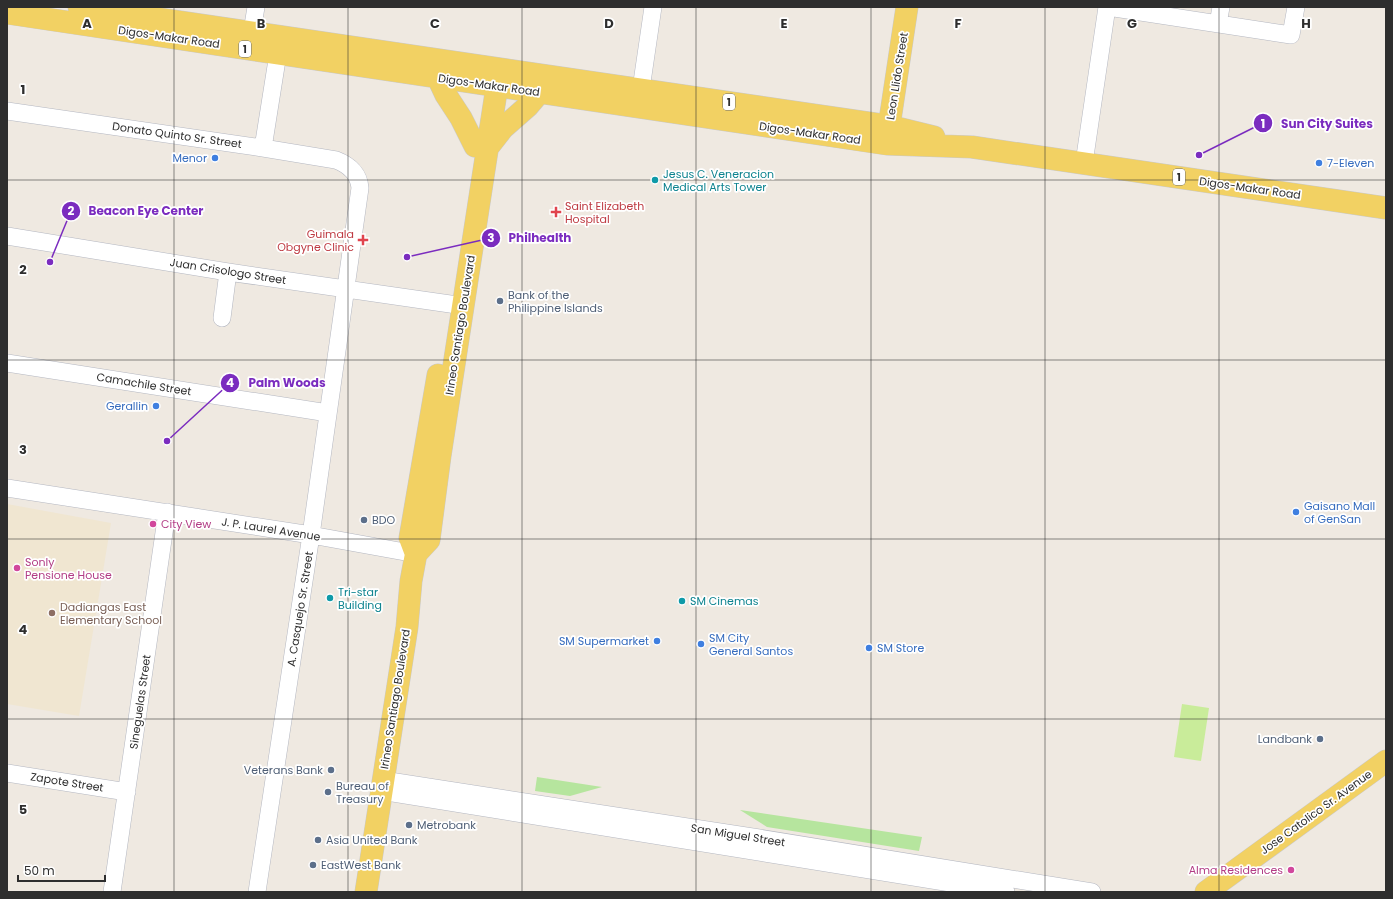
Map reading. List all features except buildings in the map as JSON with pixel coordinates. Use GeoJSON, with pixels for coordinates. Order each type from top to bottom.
{"type":"FeatureCollection","features":[{"type":"Feature","properties":{"kind":"main road","name":"Digos-Makar Road"},"geometry":{"type":"LineString","coordinates":[[79,7],[250,41]]}},
{"type":"Feature","properties":{"kind":"main road","name":"Leon Llido Street"},"geometry":{"type":"LineString","coordinates":[[888,135],[907,7]]}},
{"type":"Feature","properties":{"kind":"main road","name":"Digos-Makar Road"},"geometry":{"type":"LineString","coordinates":[[7,13],[250,41],[491,76],[641,89],[888,135]]}},
{"type":"Feature","properties":{"kind":"main road","name":"Digos-Makar Road"},"geometry":{"type":"LineString","coordinates":[[279,45],[438,78],[491,76],[539,93],[888,135],[1386,208]]}},
{"type":"Feature","properties":{"kind":"main road","name":"Irineo Santiago Boulevard"},"geometry":{"type":"LineString","coordinates":[[366,892],[407,627],[411,581],[416,554],[429,540],[457,305],[491,76]]}},
{"type":"Feature","properties":{"kind":"main road"},"geometry":{"type":"LineString","coordinates":[[438,78],[446,95],[481,147],[528,106],[539,93]]}},
{"type":"Feature","properties":{"kind":"main road","name":"Jose Catolico Sr. Avenue"},"geometry":{"type":"LineString","coordinates":[[1206,892],[1386,761]]}},
{"type":"Feature","properties":{"kind":"main road","name":"Jose Catolico Sr. Avenue"},"geometry":{"type":"LineString","coordinates":[[1224,892],[1386,776]]}},
{"type":"Feature","properties":{"kind":"street"},"geometry":{"type":"LineString","coordinates":[[250,41],[256,7]]}},
{"type":"Feature","properties":{"kind":"street"},"geometry":{"type":"LineString","coordinates":[[641,89],[653,7]]}},
{"type":"Feature","properties":{"kind":"street"},"geometry":{"type":"LineString","coordinates":[[1084,163],[1108,7],[1133,9],[1292,35],[1296,7]]}},
{"type":"Feature","properties":{"kind":"street"},"geometry":{"type":"LineString","coordinates":[[1218,24],[1221,7]]}},
{"type":"Feature","properties":{"kind":"street"},"geometry":{"type":"LineString","coordinates":[[263,148],[279,45]]}},
{"type":"Feature","properties":{"kind":"street","name":"Donato Quinto Sr. Street"},"geometry":{"type":"LineString","coordinates":[[7,111],[263,148],[336,160],[345,164]]}},
{"type":"Feature","properties":{"kind":"street","name":"A. Casquejo Sr. Street"},"geometry":{"type":"LineString","coordinates":[[257,892],[311,534],[360,188],[360,180],[345,164]]}},
{"type":"Feature","properties":{"kind":"street","name":"Juan Crisologo Street"},"geometry":{"type":"LineString","coordinates":[[7,236],[228,272],[457,305]]}},
{"type":"Feature","properties":{"kind":"street"},"geometry":{"type":"LineString","coordinates":[[222,318],[228,272]]}},
{"type":"Feature","properties":{"kind":"street","name":"Camachile Street"},"geometry":{"type":"LineString","coordinates":[[7,363],[328,413]]}},
{"type":"Feature","properties":{"kind":"street","name":"J. P. Laurel Avenue"},"geometry":{"type":"LineString","coordinates":[[7,488],[311,534],[416,554]]}},
{"type":"Feature","properties":{"kind":"street","name":"Sineguelas Street"},"geometry":{"type":"LineString","coordinates":[[112,892],[167,512]]}},
{"type":"Feature","properties":{"kind":"street","name":"Zapote Street"},"geometry":{"type":"LineString","coordinates":[[7,773],[127,792]]}},
{"type":"Feature","properties":{"kind":"street","name":"San Miguel Street"},"geometry":{"type":"LineString","coordinates":[[382,787],[394,794],[1006,892]]}},
{"type":"Feature","properties":{"kind":"street","name":"San Miguel Street"},"geometry":{"type":"LineString","coordinates":[[382,787],[759,838],[1092,892]]}},
{"type":"Feature","properties":{"kind":"shaded area","name":"Dadiangas East Elementary School"},"geometry":{"type":"Polygon","coordinates":[[[7,504],[111,523],[79,716],[7,704],[7,504]]]}},
{"type":"Feature","properties":{"kind":"green space"},"geometry":{"type":"Polygon","coordinates":[[[1182,704],[1209,708],[1201,761],[1174,757],[1182,704]]]}},
{"type":"Feature","properties":{"kind":"green space"},"geometry":{"type":"Polygon","coordinates":[[[537,777],[602,787],[570,796],[535,791],[537,777]]]}},
{"type":"Feature","properties":{"kind":"green space"},"geometry":{"type":"Polygon","coordinates":[[[740,810],[922,837],[919,851],[767,827],[740,810]]]}},
{"type":"Feature","properties":{"kind":"place","name":"Sun City Suites"},"geometry":{"type":"Point","coordinates":[1199,155]}},
{"type":"Feature","properties":{"kind":"place","name":"Menor"},"geometry":{"type":"Point","coordinates":[215,158]}},
{"type":"Feature","properties":{"kind":"place","name":"7-Eleven"},"geometry":{"type":"Point","coordinates":[1319,163]}},
{"type":"Feature","properties":{"kind":"place","name":"Jesus C. Veneracion Medical Arts Tower"},"geometry":{"type":"Point","coordinates":[655,180]}},
{"type":"Feature","properties":{"kind":"place","name":"Saint Elizabeth Hospital"},"geometry":{"type":"Point","coordinates":[556,212]}},
{"type":"Feature","properties":{"kind":"place","name":"Guimala Obgyne Clinic"},"geometry":{"type":"Point","coordinates":[363,240]}},
{"type":"Feature","properties":{"kind":"place","name":"Philhealth"},"geometry":{"type":"Point","coordinates":[407,257]}},
{"type":"Feature","properties":{"kind":"place","name":"Beacon Eye Center"},"geometry":{"type":"Point","coordinates":[50,262]}},
{"type":"Feature","properties":{"kind":"place","name":"Bank of the Philippine Islands"},"geometry":{"type":"Point","coordinates":[500,301]}},
{"type":"Feature","properties":{"kind":"place","name":"Gerallin"},"geometry":{"type":"Point","coordinates":[156,406]}},
{"type":"Feature","properties":{"kind":"place","name":"Palm Woods"},"geometry":{"type":"Point","coordinates":[167,441]}},
{"type":"Feature","properties":{"kind":"place","name":"Gaisano Mall of GenSan"},"geometry":{"type":"Point","coordinates":[1296,512]}},
{"type":"Feature","properties":{"kind":"place","name":"BDO"},"geometry":{"type":"Point","coordinates":[364,520]}},
{"type":"Feature","properties":{"kind":"place","name":"City View"},"geometry":{"type":"Point","coordinates":[153,524]}},
{"type":"Feature","properties":{"kind":"place","name":"Sonly Pensione House"},"geometry":{"type":"Point","coordinates":[17,568]}},
{"type":"Feature","properties":{"kind":"place","name":"Tri-star Building"},"geometry":{"type":"Point","coordinates":[330,598]}},
{"type":"Feature","properties":{"kind":"place","name":"SM Cinemas"},"geometry":{"type":"Point","coordinates":[682,601]}},
{"type":"Feature","properties":{"kind":"place","name":"Dadiangas East Elementary School"},"geometry":{"type":"Point","coordinates":[52,613]}},
{"type":"Feature","properties":{"kind":"place","name":"SM Supermarket"},"geometry":{"type":"Point","coordinates":[657,641]}},
{"type":"Feature","properties":{"kind":"place","name":"SM City General Santos"},"geometry":{"type":"Point","coordinates":[701,644]}},
{"type":"Feature","properties":{"kind":"place","name":"SM Store"},"geometry":{"type":"Point","coordinates":[869,648]}},
{"type":"Feature","properties":{"kind":"place","name":"Landbank"},"geometry":{"type":"Point","coordinates":[1320,739]}},
{"type":"Feature","properties":{"kind":"place","name":"Veterans Bank"},"geometry":{"type":"Point","coordinates":[331,770]}},
{"type":"Feature","properties":{"kind":"place","name":"Bureau of Treasury"},"geometry":{"type":"Point","coordinates":[328,792]}},
{"type":"Feature","properties":{"kind":"place","name":"Metrobank"},"geometry":{"type":"Point","coordinates":[409,825]}},
{"type":"Feature","properties":{"kind":"place","name":"Asia United Bank"},"geometry":{"type":"Point","coordinates":[318,840]}},
{"type":"Feature","properties":{"kind":"place","name":"EastWest Bank"},"geometry":{"type":"Point","coordinates":[313,865]}},
{"type":"Feature","properties":{"kind":"place","name":"Alma Residences"},"geometry":{"type":"Point","coordinates":[1291,870]}}]}
